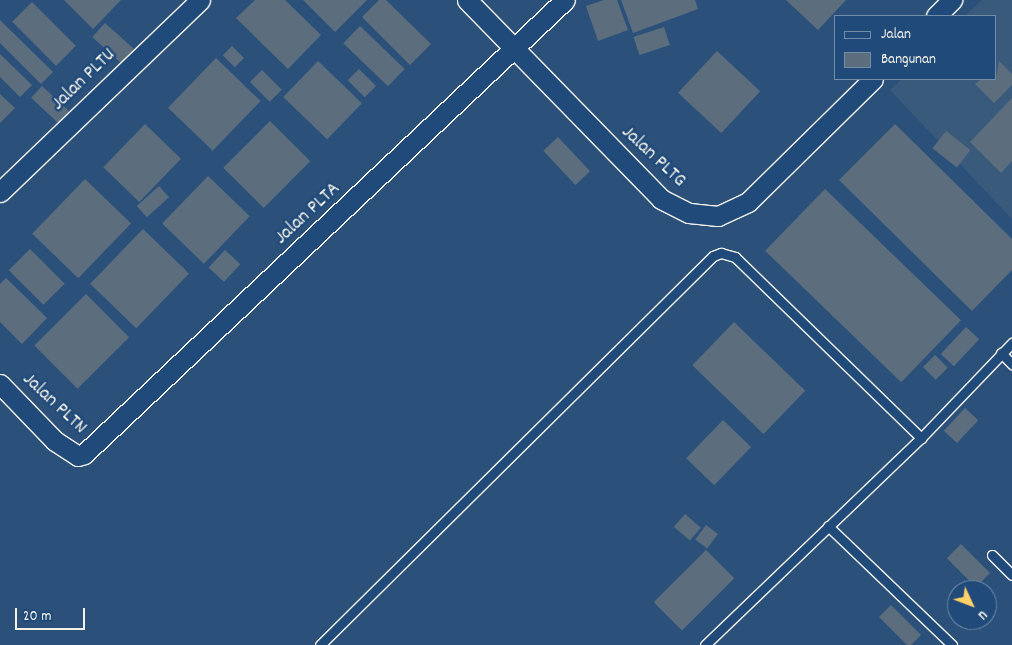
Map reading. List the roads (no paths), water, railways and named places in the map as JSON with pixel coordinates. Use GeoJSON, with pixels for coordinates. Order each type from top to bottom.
{"type":"FeatureCollection","features":[{"type":"Feature","properties":{"kind":"street","name":"Jalan PLTU"},"geometry":{"type":"LineString","coordinates":[[0,192],[200,0]]}},
{"type":"Feature","properties":{"kind":"street","name":"Jalan PLTG"},"geometry":{"type":"LineString","coordinates":[[467,0],[513,51],[661,199],[674,207],[703,216],[718,216],[748,202],[872,80]]}},
{"type":"Feature","properties":{"kind":"street","name":"Jalan PLTA"},"geometry":{"type":"LineString","coordinates":[[78,456],[94,447],[565,0]]}},
{"type":"Feature","properties":{"kind":"street"},"geometry":{"type":"LineString","coordinates":[[937,15],[952,0]]}},
{"type":"Feature","properties":{"kind":"street","name":"Jalan PLTN"},"geometry":{"type":"LineString","coordinates":[[0,384],[55,441],[78,456]]}},
{"type":"Feature","properties":{"kind":"lane"},"geometry":{"type":"LineString","coordinates":[[320,645],[713,256],[721,253],[735,257],[921,438]]}},
{"type":"Feature","properties":{"kind":"lane"},"geometry":{"type":"LineString","coordinates":[[705,645],[921,438],[1012,343]]}},
{"type":"Feature","properties":{"kind":"lane"},"geometry":{"type":"LineString","coordinates":[[1002,353],[1012,364]]}},
{"type":"Feature","properties":{"kind":"lane"},"geometry":{"type":"LineString","coordinates":[[828,526],[952,645]]}},
{"type":"Feature","properties":{"kind":"lane"},"geometry":{"type":"LineString","coordinates":[[992,555],[1012,575]]}}]}
